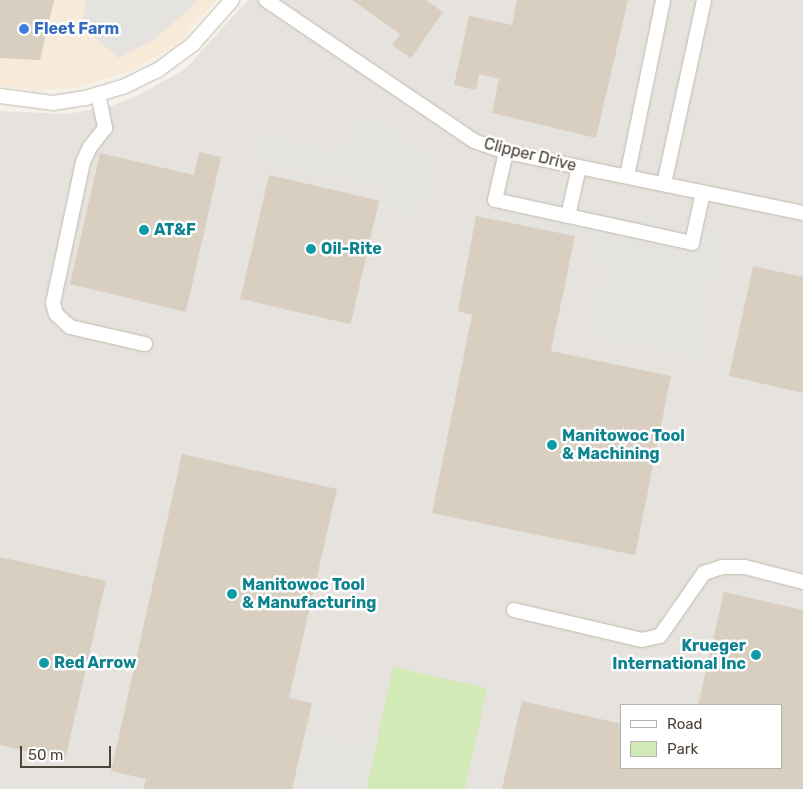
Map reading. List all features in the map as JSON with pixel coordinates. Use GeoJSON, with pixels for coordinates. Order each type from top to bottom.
{"type":"FeatureCollection","features":[{"type":"Feature","properties":{"kind":"street"},"geometry":{"type":"LineString","coordinates":[[0,96],[54,103],[98,94],[158,70],[193,44],[232,0]]}},
{"type":"Feature","properties":{"kind":"street","name":"Clipper Drive"},"geometry":{"type":"LineString","coordinates":[[266,0],[456,132],[506,152],[803,213]]}},
{"type":"Feature","properties":{"kind":"street"},"geometry":{"type":"LineString","coordinates":[[627,176],[663,0]]}},
{"type":"Feature","properties":{"kind":"street"},"geometry":{"type":"LineString","coordinates":[[664,184],[704,0]]}},
{"type":"Feature","properties":{"kind":"street"},"geometry":{"type":"LineString","coordinates":[[98,94],[105,128],[90,147],[83,162],[53,303],[56,314],[70,327],[145,344]]}},
{"type":"Feature","properties":{"kind":"street"},"geometry":{"type":"LineString","coordinates":[[506,152],[495,200],[692,243],[703,192]]}},
{"type":"Feature","properties":{"kind":"street"},"geometry":{"type":"LineString","coordinates":[[568,216],[579,167]]}},
{"type":"Feature","properties":{"kind":"street"},"geometry":{"type":"LineString","coordinates":[[514,610],[642,640],[660,636],[704,573],[722,567],[744,567],[803,582]]}},
{"type":"Feature","properties":{"kind":"shaded area"},"geometry":{"type":"Polygon","coordinates":[[[0,0],[217,0],[177,44],[136,69],[76,88],[35,91],[0,85],[0,0]]]}},
{"type":"Feature","properties":{"kind":"shaded area"},"geometry":{"type":"Polygon","coordinates":[[[87,0],[197,0],[190,9],[153,40],[118,58],[81,26],[87,0]]]}},
{"type":"Feature","properties":{"kind":"shaded area"},"geometry":{"type":"Polygon","coordinates":[[[248,0],[803,0],[803,789],[0,789],[0,111],[67,114],[114,105],[137,96],[185,69],[248,0]]]}},
{"type":"Feature","properties":{"kind":"shaded area"},"geometry":{"type":"Polygon","coordinates":[[[362,110],[440,161],[438,179],[412,222],[387,206],[377,189],[250,160],[256,131],[338,150],[362,110]]]}},
{"type":"Feature","properties":{"kind":"shaded area"},"geometry":{"type":"Polygon","coordinates":[[[491,184],[726,233],[700,360],[586,337],[601,266],[592,264],[597,240],[485,216],[491,184]]]}},
{"type":"Feature","properties":{"kind":"shaded area"},"geometry":{"type":"Polygon","coordinates":[[[310,731],[371,744],[362,789],[297,789],[310,731]]]}},
{"type":"Feature","properties":{"kind":"shaded area"},"geometry":{"type":"Polygon","coordinates":[[[109,777],[140,784],[139,789],[106,789],[109,777]]]}},
{"type":"Feature","properties":{"kind":"green space"},"geometry":{"type":"Polygon","coordinates":[[[393,667],[487,688],[465,789],[367,789],[393,667]]]}},
{"type":"Feature","properties":{"kind":"building","name":"Fleet Farm"},"geometry":{"type":"Polygon","coordinates":[[[0,0],[54,0],[40,60],[0,58],[0,0]]]}},
{"type":"Feature","properties":{"kind":"building"},"geometry":{"type":"Polygon","coordinates":[[[352,0],[426,0],[443,12],[411,58],[392,45],[400,34],[352,0]]]}},
{"type":"Feature","properties":{"kind":"building"},"geometry":{"type":"Polygon","coordinates":[[[517,0],[628,0],[596,138],[492,113],[499,79],[479,74],[476,90],[454,85],[469,16],[512,25],[517,0]]]}},
{"type":"Feature","properties":{"kind":"building","name":"AT&F"},"geometry":{"type":"Polygon","coordinates":[[[199,152],[221,157],[186,312],[70,284],[100,153],[194,175],[199,152]]]}},
{"type":"Feature","properties":{"kind":"building","name":"Oil-Rite"},"geometry":{"type":"Polygon","coordinates":[[[269,175],[379,200],[351,324],[240,299],[269,175]]]}},
{"type":"Feature","properties":{"kind":"building","name":"Manitowoc Tool & Machining"},"geometry":{"type":"Polygon","coordinates":[[[476,216],[575,236],[551,351],[671,376],[635,555],[432,513],[472,315],[458,311],[476,216]]]}},
{"type":"Feature","properties":{"kind":"building"},"geometry":{"type":"Polygon","coordinates":[[[753,266],[803,277],[803,393],[729,376],[753,266]]]}},
{"type":"Feature","properties":{"kind":"building","name":"Manitowoc Tool & Manufacturing"},"geometry":{"type":"Polygon","coordinates":[[[182,454],[337,489],[289,698],[312,703],[292,789],[143,789],[146,779],[111,771],[182,454]]]}},
{"type":"Feature","properties":{"kind":"building","name":"Red Arrow"},"geometry":{"type":"Polygon","coordinates":[[[0,557],[106,581],[65,760],[0,745],[0,557]]]}},
{"type":"Feature","properties":{"kind":"building","name":"Krueger International Inc"},"geometry":{"type":"Polygon","coordinates":[[[724,592],[803,610],[803,789],[502,789],[522,701],[620,724],[620,769],[783,769],[783,704],[698,704],[724,592]]]}},
{"type":"Feature","properties":{"kind":"place","name":"Fleet Farm"},"geometry":{"type":"Point","coordinates":[24,29]}},
{"type":"Feature","properties":{"kind":"place","name":"AT&F"},"geometry":{"type":"Point","coordinates":[144,230]}},
{"type":"Feature","properties":{"kind":"place","name":"Oil-Rite"},"geometry":{"type":"Point","coordinates":[311,249]}},
{"type":"Feature","properties":{"kind":"place","name":"Manitowoc Tool & Machining"},"geometry":{"type":"Point","coordinates":[552,445]}},
{"type":"Feature","properties":{"kind":"place","name":"Manitowoc Tool & Manufacturing"},"geometry":{"type":"Point","coordinates":[232,594]}},
{"type":"Feature","properties":{"kind":"place","name":"Krueger International Inc"},"geometry":{"type":"Point","coordinates":[756,655]}},
{"type":"Feature","properties":{"kind":"place","name":"Red Arrow"},"geometry":{"type":"Point","coordinates":[44,663]}}]}
